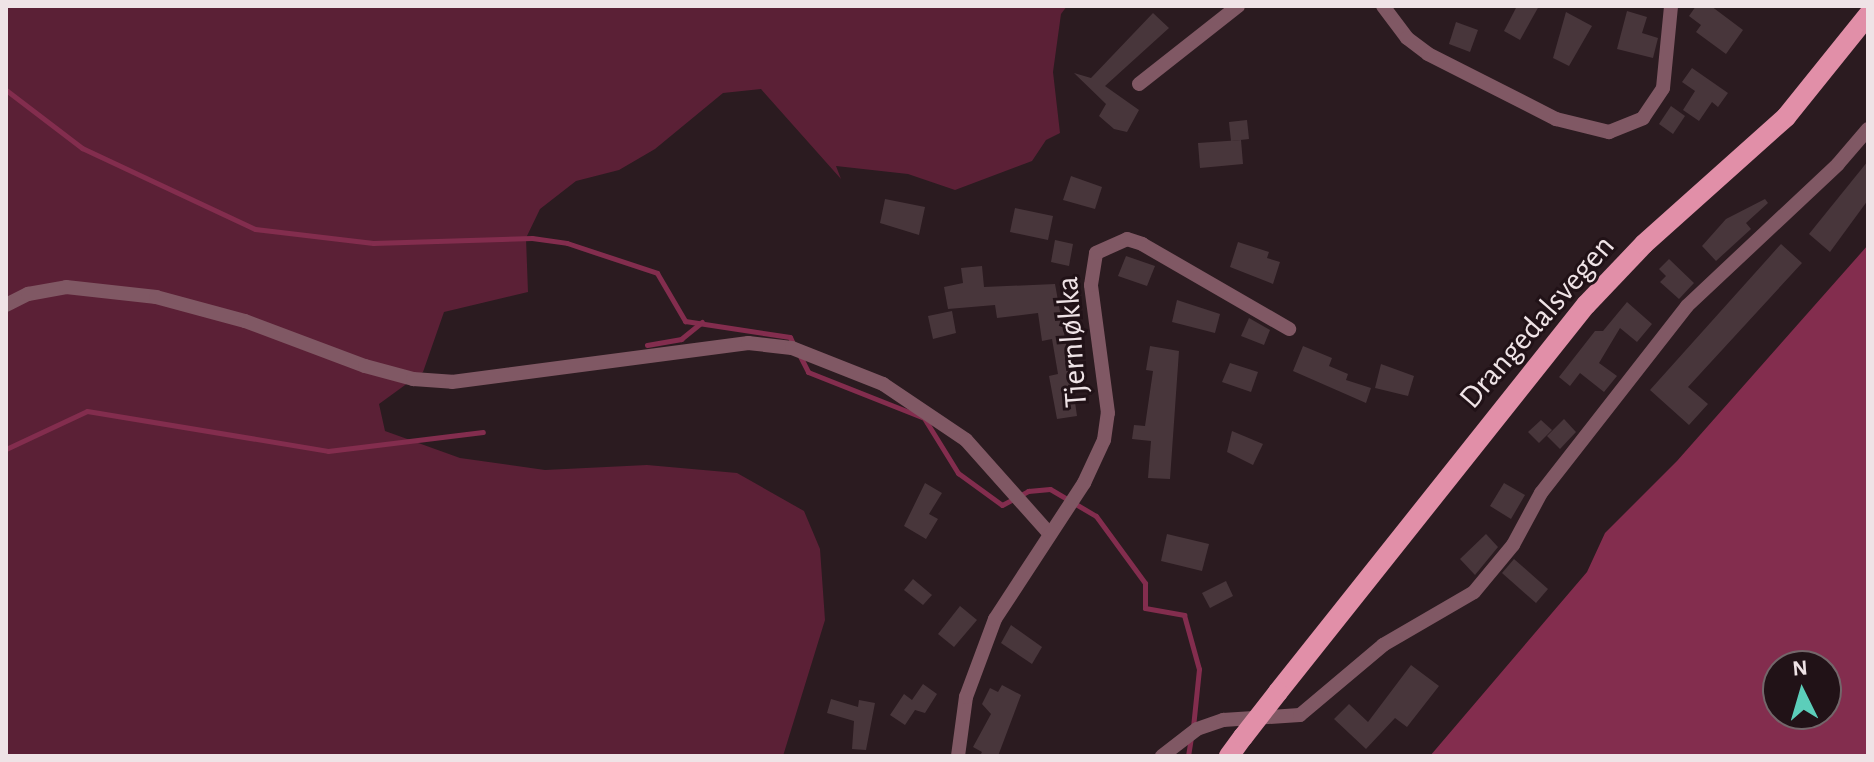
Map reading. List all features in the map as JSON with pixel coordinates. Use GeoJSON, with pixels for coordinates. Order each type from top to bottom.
{"type":"FeatureCollection","features":[{"type":"Feature","properties":{"kind":"main road","name":"Drangedalsvegen"},"geometry":{"type":"LineString","coordinates":[[1229,756],[1586,305],[1644,244],[1786,117],[1868,15]]}},
{"type":"Feature","properties":{"kind":"street"},"geometry":{"type":"LineString","coordinates":[[1139,84],[1238,6]]}},
{"type":"Feature","properties":{"kind":"street"},"geometry":{"type":"LineString","coordinates":[[1383,6],[1407,38],[1428,54],[1556,119],[1609,132],[1643,118],[1663,88],[1671,6]]}},
{"type":"Feature","properties":{"kind":"street"},"geometry":{"type":"LineString","coordinates":[[1162,756],[1197,729],[1223,720],[1300,715],[1383,645],[1474,592],[1513,545],[1541,493],[1687,306],[1838,164],[1868,129]]}},
{"type":"Feature","properties":{"kind":"street","name":"Tjernløkka"},"geometry":{"type":"LineString","coordinates":[[958,756],[966,697],[995,619],[1048,532],[1084,483],[1104,440],[1108,413],[1091,285],[1092,265],[1103,246],[1127,239],[1142,244],[1289,329]]}},
{"type":"Feature","properties":{"kind":"street"},"geometry":{"type":"LineString","coordinates":[[6,305],[28,294],[66,287],[156,297],[245,321],[365,366],[413,379],[452,382],[748,343],[792,348],[883,384],[966,440],[1048,532]]}},
{"type":"Feature","properties":{"kind":"shaded area"},"geometry":{"type":"Polygon","coordinates":[[[6,6],[1067,6],[1061,14],[1053,72],[1060,133],[1046,140],[1032,161],[955,190],[908,174],[836,166],[841,179],[761,89],[723,93],[655,149],[619,170],[576,181],[540,209],[526,238],[528,292],[444,312],[423,372],[379,404],[385,431],[460,458],[545,470],[647,465],[737,473],[804,511],[820,549],[825,620],[783,756],[6,756],[6,6]]]}},
{"type":"Feature","properties":{"kind":"shaded area"},"geometry":{"type":"Polygon","coordinates":[[[1868,245],[1868,756],[1430,756],[1587,572],[1605,533],[1677,461],[1868,245]]]}},
{"type":"Feature","properties":{"kind":"building"},"geometry":{"type":"Polygon","coordinates":[[[1517,6],[1539,6],[1520,40],[1504,31],[1517,6]]]}},
{"type":"Feature","properties":{"kind":"building"},"geometry":{"type":"Polygon","coordinates":[[[1696,6],[1711,6],[1743,30],[1726,54],[1696,32],[1701,25],[1689,16],[1696,6]]]}},
{"type":"Feature","properties":{"kind":"building"},"geometry":{"type":"Polygon","coordinates":[[[1627,11],[1647,17],[1642,33],[1658,38],[1653,58],[1617,49],[1627,11]]]}},
{"type":"Feature","properties":{"kind":"building"},"geometry":{"type":"Polygon","coordinates":[[[1566,12],[1592,26],[1569,66],[1553,58],[1566,12]]]}},
{"type":"Feature","properties":{"kind":"building"},"geometry":{"type":"Polygon","coordinates":[[[1153,13],[1169,28],[1105,86],[1139,110],[1127,132],[1114,129],[1099,116],[1106,104],[1074,73],[1091,78],[1153,13]]]}},
{"type":"Feature","properties":{"kind":"building"},"geometry":{"type":"Polygon","coordinates":[[[1456,22],[1478,30],[1470,52],[1449,44],[1456,22]]]}},
{"type":"Feature","properties":{"kind":"building"},"geometry":{"type":"Polygon","coordinates":[[[1692,68],[1728,93],[1718,107],[1712,102],[1699,121],[1683,110],[1695,91],[1682,82],[1692,68]]]}},
{"type":"Feature","properties":{"kind":"building"},"geometry":{"type":"Polygon","coordinates":[[[1671,106],[1685,116],[1673,134],[1659,124],[1671,106]]]}},
{"type":"Feature","properties":{"kind":"building"},"geometry":{"type":"Polygon","coordinates":[[[1247,120],[1249,139],[1231,141],[1229,122],[1247,120]]]}},
{"type":"Feature","properties":{"kind":"building"},"geometry":{"type":"Polygon","coordinates":[[[1241,140],[1243,164],[1200,168],[1198,143],[1241,140]]]}},
{"type":"Feature","properties":{"kind":"building"},"geometry":{"type":"Polygon","coordinates":[[[1868,161],[1868,200],[1830,252],[1809,234],[1868,161]]]}},
{"type":"Feature","properties":{"kind":"building"},"geometry":{"type":"Polygon","coordinates":[[[1071,176],[1102,187],[1095,209],[1063,200],[1071,176]]]}},
{"type":"Feature","properties":{"kind":"building"},"geometry":{"type":"Polygon","coordinates":[[[885,199],[925,207],[919,235],[880,223],[885,199]]]}},
{"type":"Feature","properties":{"kind":"building"},"geometry":{"type":"Polygon","coordinates":[[[1765,199],[1768,203],[1746,223],[1751,229],[1716,261],[1702,246],[1726,219],[1765,199]]]}},
{"type":"Feature","properties":{"kind":"building"},"geometry":{"type":"Polygon","coordinates":[[[1015,208],[1053,216],[1048,240],[1010,232],[1015,208]]]}},
{"type":"Feature","properties":{"kind":"building"},"geometry":{"type":"Polygon","coordinates":[[[1055,240],[1073,244],[1069,266],[1051,262],[1055,240]]]}},
{"type":"Feature","properties":{"kind":"building"},"geometry":{"type":"Polygon","coordinates":[[[1238,242],[1269,252],[1267,258],[1280,262],[1273,284],[1230,267],[1238,242]]]}},
{"type":"Feature","properties":{"kind":"building"},"geometry":{"type":"Polygon","coordinates":[[[1781,244],[1802,263],[1688,387],[1708,404],[1689,425],[1650,390],[1781,244]]]}},
{"type":"Feature","properties":{"kind":"building"},"geometry":{"type":"Polygon","coordinates":[[[1126,256],[1155,266],[1147,286],[1118,276],[1126,256]]]}},
{"type":"Feature","properties":{"kind":"building"},"geometry":{"type":"Polygon","coordinates":[[[1669,259],[1694,283],[1679,299],[1660,282],[1666,276],[1659,269],[1669,259]]]}},
{"type":"Feature","properties":{"kind":"building"},"geometry":{"type":"Polygon","coordinates":[[[982,266],[984,287],[1055,284],[1071,372],[1079,371],[1082,386],[1073,388],[1077,416],[1057,419],[1049,376],[1058,374],[1052,339],[1042,341],[1038,313],[997,318],[995,305],[948,309],[944,287],[963,283],[961,268],[982,266]]]}},
{"type":"Feature","properties":{"kind":"building"},"geometry":{"type":"Polygon","coordinates":[[[1177,300],[1220,314],[1215,333],[1172,322],[1177,300]]]}},
{"type":"Feature","properties":{"kind":"building"},"geometry":{"type":"Polygon","coordinates":[[[1627,302],[1652,324],[1637,342],[1620,328],[1599,363],[1617,376],[1604,392],[1580,373],[1570,386],[1559,377],[1595,331],[1603,331],[1627,302]]]}},
{"type":"Feature","properties":{"kind":"building"},"geometry":{"type":"Polygon","coordinates":[[[952,311],[956,333],[933,339],[928,316],[952,311]]]}},
{"type":"Feature","properties":{"kind":"building"},"geometry":{"type":"Polygon","coordinates":[[[1249,318],[1270,330],[1264,345],[1241,336],[1249,318]]]}},
{"type":"Feature","properties":{"kind":"building"},"geometry":{"type":"Polygon","coordinates":[[[1150,346],[1179,351],[1170,479],[1148,478],[1151,441],[1132,439],[1134,425],[1145,426],[1153,371],[1146,370],[1150,346]]]}},
{"type":"Feature","properties":{"kind":"building"},"geometry":{"type":"Polygon","coordinates":[[[1303,346],[1332,358],[1329,366],[1348,374],[1346,380],[1371,388],[1366,403],[1293,371],[1303,346]]]}},
{"type":"Feature","properties":{"kind":"building"},"geometry":{"type":"Polygon","coordinates":[[[1230,363],[1258,372],[1251,392],[1222,382],[1230,363]]]}},
{"type":"Feature","properties":{"kind":"building"},"geometry":{"type":"Polygon","coordinates":[[[1381,364],[1414,376],[1408,396],[1375,388],[1381,364]]]}},
{"type":"Feature","properties":{"kind":"building"},"geometry":{"type":"Polygon","coordinates":[[[1564,419],[1576,432],[1560,449],[1547,436],[1564,419]]]}},
{"type":"Feature","properties":{"kind":"building"},"geometry":{"type":"Polygon","coordinates":[[[1541,420],[1552,430],[1539,443],[1528,432],[1541,420]]]}},
{"type":"Feature","properties":{"kind":"building"},"geometry":{"type":"Polygon","coordinates":[[[1232,431],[1263,444],[1253,465],[1227,452],[1232,431]]]}},
{"type":"Feature","properties":{"kind":"building"},"geometry":{"type":"Polygon","coordinates":[[[925,483],[942,493],[929,514],[938,519],[926,539],[904,526],[925,483]]]}},
{"type":"Feature","properties":{"kind":"building"},"geometry":{"type":"Polygon","coordinates":[[[1504,483],[1525,495],[1511,519],[1490,506],[1504,483]]]}},
{"type":"Feature","properties":{"kind":"building"},"geometry":{"type":"Polygon","coordinates":[[[1167,534],[1209,544],[1202,571],[1161,561],[1167,534]]]}},
{"type":"Feature","properties":{"kind":"building"},"geometry":{"type":"Polygon","coordinates":[[[1486,534],[1498,547],[1475,575],[1460,559],[1486,534]]]}},
{"type":"Feature","properties":{"kind":"building"},"geometry":{"type":"Polygon","coordinates":[[[1514,559],[1548,589],[1536,603],[1502,573],[1514,559]]]}},
{"type":"Feature","properties":{"kind":"building"},"geometry":{"type":"Polygon","coordinates":[[[913,579],[932,595],[923,605],[904,590],[913,579]]]}},
{"type":"Feature","properties":{"kind":"building"},"geometry":{"type":"Polygon","coordinates":[[[1226,581],[1233,596],[1210,608],[1202,593],[1226,581]]]}},
{"type":"Feature","properties":{"kind":"building"},"geometry":{"type":"Polygon","coordinates":[[[960,606],[977,620],[954,647],[938,634],[960,606]]]}},
{"type":"Feature","properties":{"kind":"building"},"geometry":{"type":"Polygon","coordinates":[[[1011,625],[1042,647],[1032,664],[1001,643],[1011,625]]]}},
{"type":"Feature","properties":{"kind":"building"},"geometry":{"type":"Polygon","coordinates":[[[1411,665],[1439,686],[1407,727],[1395,718],[1366,749],[1334,719],[1349,704],[1368,722],[1411,665]]]}},
{"type":"Feature","properties":{"kind":"building"},"geometry":{"type":"Polygon","coordinates":[[[923,684],[937,694],[925,713],[915,710],[905,725],[890,715],[904,694],[912,700],[923,684]]]}},
{"type":"Feature","properties":{"kind":"building"},"geometry":{"type":"Polygon","coordinates":[[[1002,685],[1021,695],[998,756],[980,756],[982,752],[973,747],[991,714],[982,704],[990,688],[998,692],[1002,685]]]}},
{"type":"Feature","properties":{"kind":"building"},"geometry":{"type":"Polygon","coordinates":[[[831,699],[858,707],[859,700],[875,703],[866,750],[852,749],[854,721],[827,713],[831,699]]]}},
{"type":"Feature","properties":{"kind":"waterway"},"geometry":{"type":"LineString","coordinates":[[6,90],[82,148],[255,229],[373,243],[532,238],[567,243],[657,273],[685,321],[790,337],[794,346]]}},
{"type":"Feature","properties":{"kind":"waterway"},"geometry":{"type":"LineString","coordinates":[[647,345],[681,339],[702,322]]}},
{"type":"Feature","properties":{"kind":"waterway"},"geometry":{"type":"LineString","coordinates":[[799,354],[808,372],[924,418],[958,473],[1002,505],[1028,491],[1050,489],[1096,516],[1145,583],[1145,608],[1184,615],[1199,669],[1193,727]]}},
{"type":"Feature","properties":{"kind":"waterway"},"geometry":{"type":"LineString","coordinates":[[6,449],[87,411],[328,451],[483,432]]}},
{"type":"Feature","properties":{"kind":"waterway"},"geometry":{"type":"LineString","coordinates":[[1188,756],[1191,737]]}}]}
